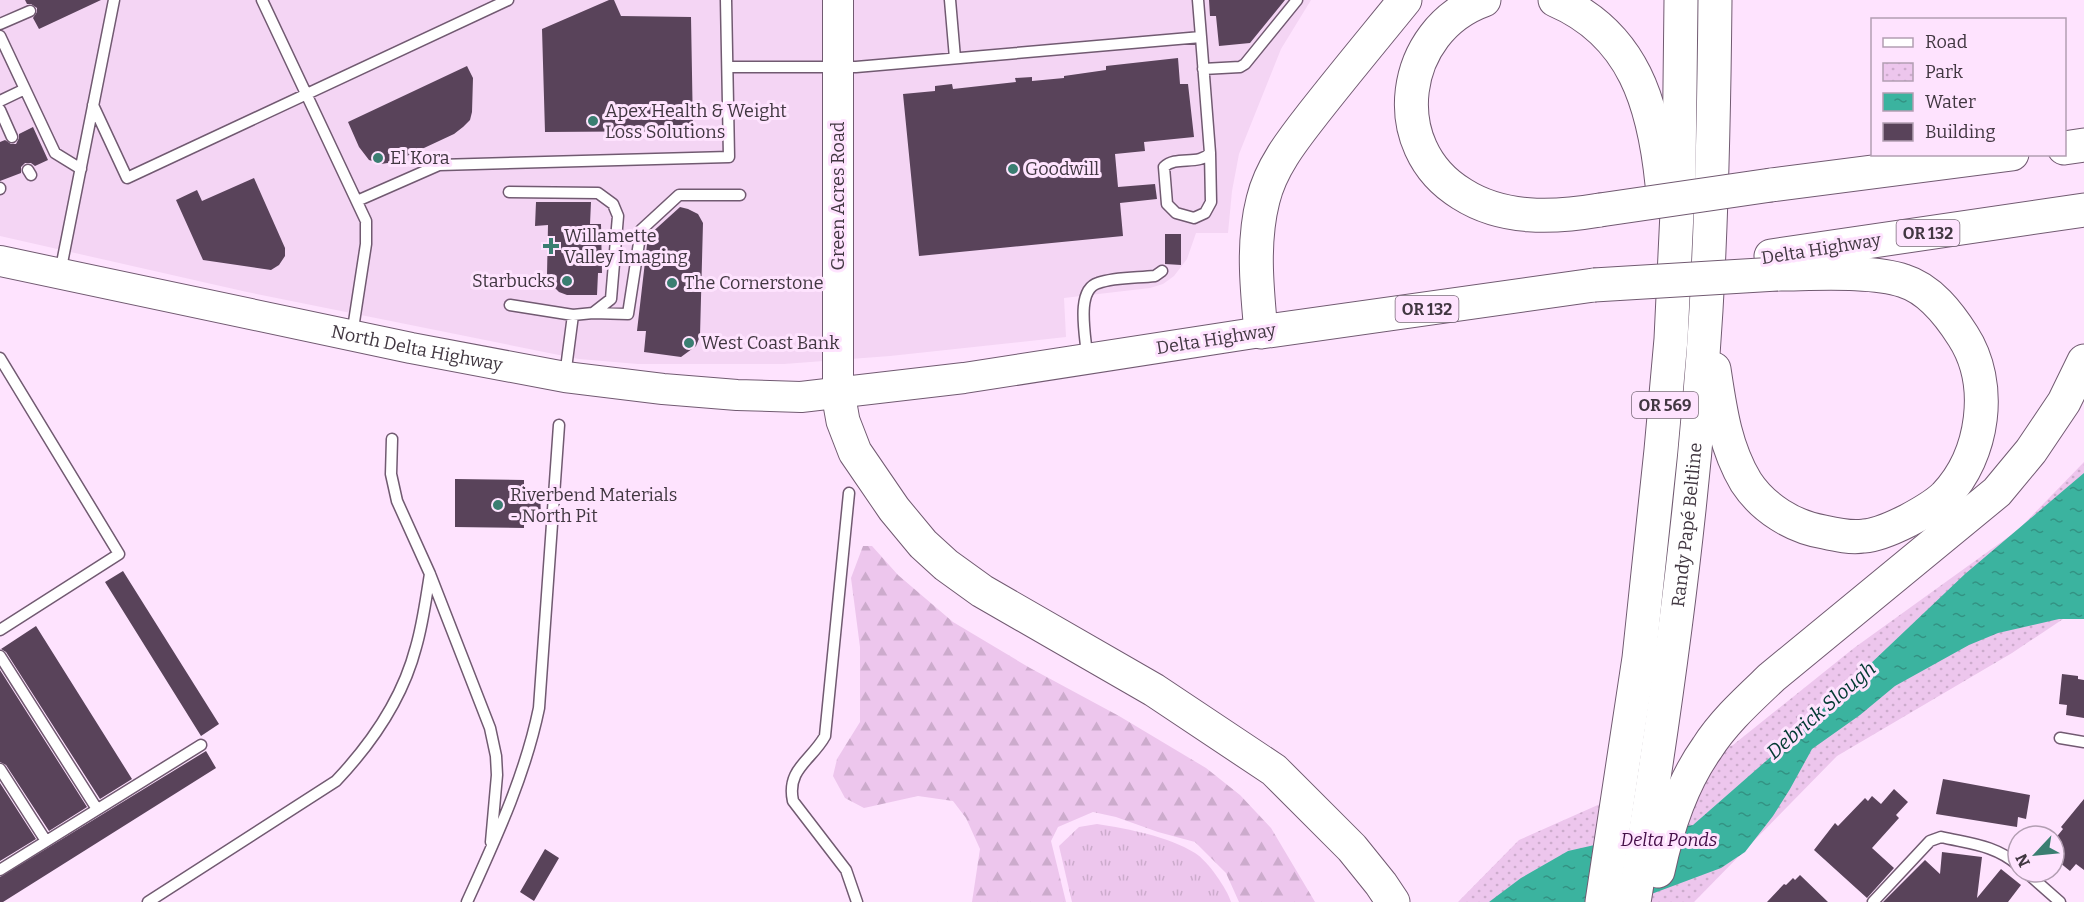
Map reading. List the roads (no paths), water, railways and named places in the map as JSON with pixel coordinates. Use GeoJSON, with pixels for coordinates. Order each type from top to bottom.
{"type":"FeatureCollection","features":[{"type":"Feature","properties":{"kind":"highway"},"geometry":{"type":"LineString","coordinates":[[1261,332],[1257,282],[1257,240],[1263,199],[1271,177],[1292,141],[1405,0]]}},
{"type":"Feature","properties":{"kind":"highway"},"geometry":{"type":"LineString","coordinates":[[1484,0],[1468,6],[1434,36],[1419,61],[1411,94],[1412,115],[1422,151],[1446,183],[1478,203],[1499,210],[1541,216],[1600,210],[1996,156]]}},
{"type":"Feature","properties":{"kind":"highway"},"geometry":{"type":"LineString","coordinates":[[1555,0],[1575,8],[1606,32],[1628,61],[1645,96],[1659,157],[1671,339]]}},
{"type":"Feature","properties":{"kind":"highway","name":"Randy Papé Beltline"},"geometry":{"type":"LineString","coordinates":[[1602,902],[1639,658],[1651,560],[1671,339],[1679,170],[1681,0]]}},
{"type":"Feature","properties":{"kind":"highway","name":"Randy Papé Beltline"},"geometry":{"type":"LineString","coordinates":[[1634,902],[1670,674],[1685,542],[1706,310],[1715,0]]}},
{"type":"Feature","properties":{"kind":"highway"},"geometry":{"type":"LineString","coordinates":[[2066,148],[2084,145]]}},
{"type":"Feature","properties":{"kind":"highway","name":"Delta Highway"},"geometry":{"type":"LineString","coordinates":[[1774,265],[2084,210]]}},
{"type":"Feature","properties":{"kind":"highway","name":"Delta Highway"},"geometry":{"type":"LineString","coordinates":[[1261,332],[1594,285],[2084,229]]}},
{"type":"Feature","properties":{"kind":"highway"},"geometry":{"type":"LineString","coordinates":[[1706,310],[1718,399],[1730,448],[1746,481],[1755,494],[1772,510],[1792,523],[1811,530],[1848,536],[1867,536],[1897,526],[1922,512],[1944,496],[1958,478],[1973,451],[1978,435],[1982,404],[1980,383],[1965,339],[1951,317],[1936,302],[1915,285],[1904,280],[1774,265]]}},
{"type":"Feature","properties":{"kind":"highway"},"geometry":{"type":"LineString","coordinates":[[1651,902],[1664,847],[1689,782],[1706,748],[1750,698],[1997,492],[2031,451],[2064,402],[2084,361]]}},
{"type":"Feature","properties":{"kind":"highway"},"geometry":{"type":"LineString","coordinates":[[838,393],[843,421],[855,452],[894,509],[946,565],[982,591],[1154,690],[1274,770],[1352,848],[1393,902]]}},
{"type":"Feature","properties":{"kind":"street","name":"Green Acres Road"},"geometry":{"type":"LineString","coordinates":[[838,0],[838,393]]}},
{"type":"Feature","properties":{"kind":"street","name":"North Delta Highway"},"geometry":{"type":"LineString","coordinates":[[0,261],[352,335],[565,376],[663,389],[737,395],[801,397],[838,393]]}},
{"type":"Feature","properties":{"kind":"street","name":"Delta Highway"},"geometry":{"type":"LineString","coordinates":[[838,393],[964,378],[1261,332]]}},
{"type":"Feature","properties":{"kind":"lane"},"geometry":{"type":"LineString","coordinates":[[60,273],[114,0]]}},
{"type":"Feature","properties":{"kind":"lane"},"geometry":{"type":"LineString","coordinates":[[262,0],[366,221],[368,233],[352,335]]}},
{"type":"Feature","properties":{"kind":"lane"},"geometry":{"type":"LineString","coordinates":[[93,105],[128,178],[508,0]]}},
{"type":"Feature","properties":{"kind":"lane"},"geometry":{"type":"LineString","coordinates":[[357,201],[439,165],[729,157],[726,0]]}},
{"type":"Feature","properties":{"kind":"lane"},"geometry":{"type":"LineString","coordinates":[[950,0],[956,58]]}},
{"type":"Feature","properties":{"kind":"lane"},"geometry":{"type":"LineString","coordinates":[[1198,0],[1210,153],[1211,202],[1208,210],[1194,218],[1176,213],[1167,204],[1164,167],[1172,162],[1205,158],[1210,153]]}},
{"type":"Feature","properties":{"kind":"lane"},"geometry":{"type":"LineString","coordinates":[[1203,69],[1240,67],[1245,64],[1297,0]]}},
{"type":"Feature","properties":{"kind":"lane"},"geometry":{"type":"LineString","coordinates":[[0,24],[30,11]]}},
{"type":"Feature","properties":{"kind":"lane"},"geometry":{"type":"LineString","coordinates":[[0,36],[55,153],[81,169]]}},
{"type":"Feature","properties":{"kind":"lane"},"geometry":{"type":"LineString","coordinates":[[729,67],[838,68],[1201,37]]}},
{"type":"Feature","properties":{"kind":"lane"},"geometry":{"type":"LineString","coordinates":[[0,101],[25,89]]}},
{"type":"Feature","properties":{"kind":"lane"},"geometry":{"type":"LineString","coordinates":[[0,110],[12,136]]}},
{"type":"Feature","properties":{"kind":"lane"},"geometry":{"type":"LineString","coordinates":[[510,192],[598,193],[613,204],[618,216],[611,299],[594,313]]}},
{"type":"Feature","properties":{"kind":"lane"},"geometry":{"type":"LineString","coordinates":[[510,305],[573,315],[628,314],[641,230],[679,195],[740,195]]}},
{"type":"Feature","properties":{"kind":"lane"},"geometry":{"type":"LineString","coordinates":[[1088,360],[1083,308],[1088,290],[1097,283],[1155,276],[1162,271]]}},
{"type":"Feature","properties":{"kind":"lane"},"geometry":{"type":"LineString","coordinates":[[565,376],[573,315]]}},
{"type":"Feature","properties":{"kind":"lane"},"geometry":{"type":"LineString","coordinates":[[0,358],[119,554],[0,630]]}},
{"type":"Feature","properties":{"kind":"lane"},"geometry":{"type":"LineString","coordinates":[[467,902],[505,817],[532,743],[539,708],[559,425]]}},
{"type":"Feature","properties":{"kind":"lane"},"geometry":{"type":"LineString","coordinates":[[392,439],[391,474],[397,501],[430,574],[490,728],[496,756],[497,775],[490,852]]}},
{"type":"Feature","properties":{"kind":"lane"},"geometry":{"type":"LineString","coordinates":[[849,493],[825,736],[797,770],[791,790],[794,801],[846,870],[857,902]]}},
{"type":"Feature","properties":{"kind":"lane"},"geometry":{"type":"LineString","coordinates":[[148,902],[336,781],[355,761],[391,709],[412,658],[416,648],[430,574]]}},
{"type":"Feature","properties":{"kind":"lane"},"geometry":{"type":"LineString","coordinates":[[0,656],[98,809]]}},
{"type":"Feature","properties":{"kind":"lane"},"geometry":{"type":"LineString","coordinates":[[2060,738],[2084,742]]}},
{"type":"Feature","properties":{"kind":"lane"},"geometry":{"type":"LineString","coordinates":[[0,870],[201,745]]}},
{"type":"Feature","properties":{"kind":"lane"},"geometry":{"type":"LineString","coordinates":[[0,769],[45,842]]}},
{"type":"Feature","properties":{"kind":"lane"},"geometry":{"type":"LineString","coordinates":[[1873,902],[1930,841],[1936,838],[1941,837],[1995,849],[2006,855]]}},
{"type":"Feature","properties":{"kind":"lane"},"geometry":{"type":"LineString","coordinates":[[2040,884],[2060,902]]}},
{"type":"Feature","properties":{"kind":"lane"},"geometry":{"type":"LineString","coordinates":[[165,891],[172,902]]}},
{"type":"Feature","properties":{"kind":"water"},"geometry":{"type":"Polygon","coordinates":[[[2084,473],[2084,619],[2059,619],[1998,633],[1969,645],[1895,686],[1860,715],[1812,749],[1773,816],[1745,852],[1721,868],[1630,902],[1489,902],[1521,878],[1568,851],[1693,825],[1790,740],[1965,574],[2084,473]]]}},
{"type":"Feature","properties":{"kind":"place","name":"Apex Health & Weight Loss Solutions"},"geometry":{"type":"Point","coordinates":[593,121]}},
{"type":"Feature","properties":{"kind":"place","name":"El Kora"},"geometry":{"type":"Point","coordinates":[378,158]}},
{"type":"Feature","properties":{"kind":"place","name":"Goodwill"},"geometry":{"type":"Point","coordinates":[1013,169]}},
{"type":"Feature","properties":{"kind":"place","name":"Willamette Valley Imaging"},"geometry":{"type":"Point","coordinates":[551,246]}},
{"type":"Feature","properties":{"kind":"place","name":"Starbucks"},"geometry":{"type":"Point","coordinates":[567,281]}},
{"type":"Feature","properties":{"kind":"place","name":"The Cornerstone"},"geometry":{"type":"Point","coordinates":[672,283]}},
{"type":"Feature","properties":{"kind":"place","name":"West Coast Bank"},"geometry":{"type":"Point","coordinates":[689,343]}},
{"type":"Feature","properties":{"kind":"place","name":"Riverbend Materials - North Pit"},"geometry":{"type":"Point","coordinates":[498,505]}},
{"type":"Feature","properties":{"kind":"water label","name":"Debrick Slough"},"geometry":{"type":"Point","coordinates":[1821,710]}},
{"type":"Feature","properties":{"kind":"park label","name":"Delta Ponds"},"geometry":{"type":"Point","coordinates":[1669,840]}}]}
